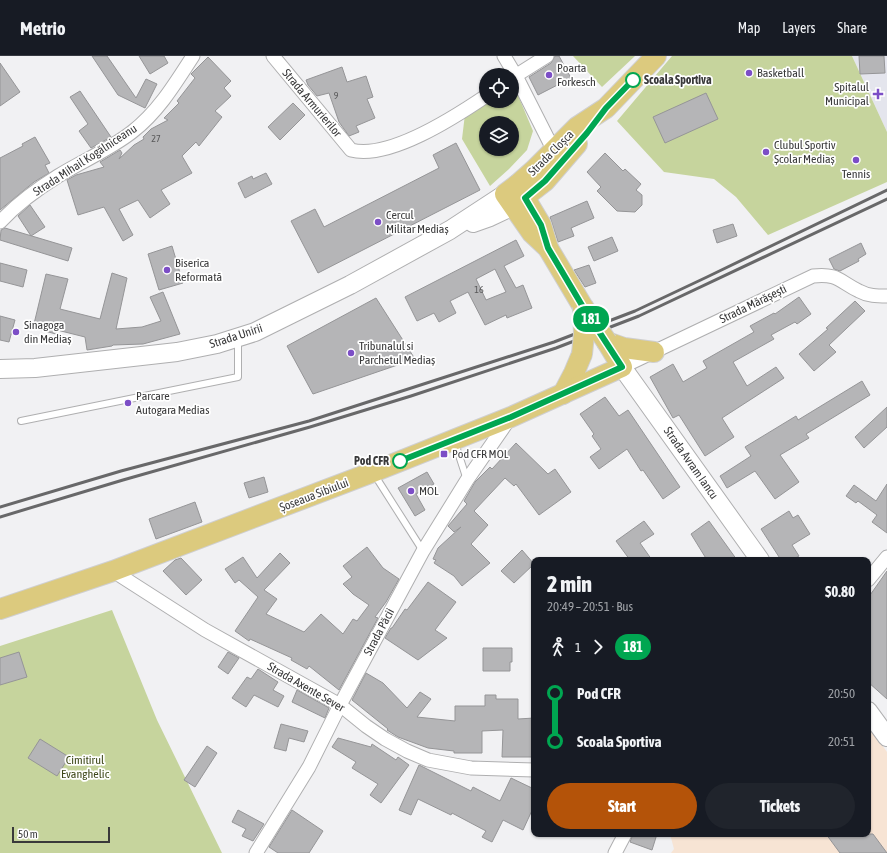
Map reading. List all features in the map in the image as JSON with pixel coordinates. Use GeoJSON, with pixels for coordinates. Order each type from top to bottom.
{"type":"FeatureCollection","features":[{"type":"Feature","properties":{"kind":"main road","name":"Strada Cloșca"},"geometry":{"type":"LineString","coordinates":[[515,196],[545,181],[587,133],[606,108],[656,56]]}},
{"type":"Feature","properties":{"kind":"main road","name":"Strada Cloșca"},"geometry":{"type":"LineString","coordinates":[[515,196],[577,127],[606,108]]}},
{"type":"Feature","properties":{"kind":"main road","name":"Strada Unirii"},"geometry":{"type":"LineString","coordinates":[[0,369],[36,368],[177,352],[217,344],[255,332],[350,285],[515,196]]}},
{"type":"Feature","properties":{"kind":"main road"},"geometry":{"type":"LineString","coordinates":[[515,196],[541,225],[548,248],[583,307],[622,367]]}},
{"type":"Feature","properties":{"kind":"main road"},"geometry":{"type":"LineString","coordinates":[[563,394],[582,354],[584,334],[583,307]]}},
{"type":"Feature","properties":{"kind":"main road"},"geometry":{"type":"LineString","coordinates":[[607,342],[624,348],[654,352]]}},
{"type":"Feature","properties":{"kind":"main road","name":"Șoseaua Sibiului"},"geometry":{"type":"LineString","coordinates":[[0,609],[113,571],[373,472],[511,417],[622,367]]}},
{"type":"Feature","properties":{"kind":"main road","name":"Strada Avram Iancu"},"geometry":{"type":"LineString","coordinates":[[622,367],[758,557]]}},
{"type":"Feature","properties":{"kind":"main road"},"geometry":{"type":"LineString","coordinates":[[871,715],[887,737]]}},
{"type":"Feature","properties":{"kind":"street","name":"Strada Mihail Kogălniceanu"},"geometry":{"type":"LineString","coordinates":[[0,222],[12,210],[58,176],[132,132],[169,94],[193,56]]}},
{"type":"Feature","properties":{"kind":"street","name":"Strada Armurierilor"},"geometry":{"type":"LineString","coordinates":[[274,56],[351,150],[366,152],[382,150],[414,137],[457,115],[479,101]]}},
{"type":"Feature","properties":{"kind":"street"},"geometry":{"type":"LineString","coordinates":[[504,56],[510,68]]}},
{"type":"Feature","properties":{"kind":"street"},"geometry":{"type":"LineString","coordinates":[[519,74],[547,56]]}},
{"type":"Feature","properties":{"kind":"street"},"geometry":{"type":"LineString","coordinates":[[519,86],[554,151]]}},
{"type":"Feature","properties":{"kind":"street","name":"Strada Mărășești"},"geometry":{"type":"LineString","coordinates":[[622,367],[813,276],[825,275],[837,277],[860,292],[871,296],[887,296]]}},
{"type":"Feature","properties":{"kind":"street","name":"Strada Păcii"},"geometry":{"type":"LineString","coordinates":[[256,853],[309,767],[422,551],[467,480],[511,417]]}},
{"type":"Feature","properties":{"kind":"street"},"geometry":{"type":"LineString","coordinates":[[871,576],[887,557]]}},
{"type":"Feature","properties":{"kind":"street","name":"Strada Axente Sever"},"geometry":{"type":"LineString","coordinates":[[113,571],[206,630],[340,706],[385,739],[428,760],[471,768],[531,770]]}},
{"type":"Feature","properties":{"kind":"street"},"geometry":{"type":"LineString","coordinates":[[615,853],[623,837]]}},
{"type":"Feature","properties":{"kind":"lane"},"geometry":{"type":"LineString","coordinates":[[21,421],[238,376],[238,337]]}},
{"type":"Feature","properties":{"kind":"lane"},"geometry":{"type":"LineString","coordinates":[[454,440],[467,480]]}},
{"type":"Feature","properties":{"kind":"lane"},"geometry":{"type":"LineString","coordinates":[[373,472],[422,551]]}},
{"type":"Feature","properties":{"kind":"shaded area","name":"Spitalul Municipal"},"geometry":{"type":"Polygon","coordinates":[[[852,56],[887,56],[887,132],[852,56]]]}},
{"type":"Feature","properties":{"kind":"shaded area"},"geometry":{"type":"Polygon","coordinates":[[[871,730],[887,752],[887,853],[671,853],[674,849],[671,837],[871,837],[871,730]]]}},
{"type":"Feature","properties":{"kind":"green space"},"geometry":{"type":"Polygon","coordinates":[[[573,56],[635,56],[602,87],[573,56]]]}},
{"type":"Feature","properties":{"kind":"green space","name":"Clubul Sportiv Școlar Mediaș"},"geometry":{"type":"Polygon","coordinates":[[[672,56],[852,56],[887,132],[887,182],[768,235],[736,197],[714,179],[664,172],[617,121],[672,56]]]}},
{"type":"Feature","properties":{"kind":"green space"},"geometry":{"type":"Polygon","coordinates":[[[519,98],[533,131],[527,150],[490,186],[462,139],[465,114],[479,105],[479,108],[519,108],[519,98]]]}},
{"type":"Feature","properties":{"kind":"green space","name":"Cimitirul Evanghelic"},"geometry":{"type":"Polygon","coordinates":[[[112,610],[157,720],[222,853],[0,853],[0,646],[112,610]]]}},
{"type":"Feature","properties":{"kind":"building"},"geometry":{"type":"Polygon","coordinates":[[[92,56],[107,56],[136,98],[146,79],[157,84],[145,108],[118,95],[92,56]]]}},
{"type":"Feature","properties":{"kind":"building"},"geometry":{"type":"Polygon","coordinates":[[[139,56],[164,56],[168,63],[150,74],[139,56]]]}},
{"type":"Feature","properties":{"kind":"building","name":"Poarta Forkesch"},"geometry":{"type":"Polygon","coordinates":[[[555,56],[559,56],[571,78],[538,95],[529,77],[551,63],[555,56]]]}},
{"type":"Feature","properties":{"kind":"building"},"geometry":{"type":"Polygon","coordinates":[[[859,56],[884,56],[885,73],[860,74],[859,56]]]}},
{"type":"Feature","properties":{"kind":"building"},"geometry":{"type":"Polygon","coordinates":[[[208,57],[231,81],[224,88],[231,96],[215,111],[222,117],[199,146],[196,142],[182,156],[192,173],[161,190],[170,204],[150,218],[138,200],[119,209],[133,235],[123,241],[104,207],[78,215],[67,180],[76,175],[104,167],[100,162],[120,150],[122,153],[119,159],[134,145],[144,139],[143,137],[151,129],[168,120],[164,118],[179,103],[177,101],[195,78],[191,74],[208,57]]]}},
{"type":"Feature","properties":{"kind":"building"},"geometry":{"type":"Polygon","coordinates":[[[0,63],[20,92],[0,106],[0,63]]]}},
{"type":"Feature","properties":{"kind":"building"},"geometry":{"type":"Polygon","coordinates":[[[342,67],[347,82],[366,76],[373,97],[367,99],[375,118],[356,126],[359,132],[349,136],[339,122],[329,93],[317,96],[306,80],[342,67]]]}},
{"type":"Feature","properties":{"kind":"building"},"geometry":{"type":"Polygon","coordinates":[[[80,91],[111,137],[91,148],[79,131],[88,124],[70,97],[80,91]]]}},
{"type":"Feature","properties":{"kind":"building"},"geometry":{"type":"Polygon","coordinates":[[[706,93],[718,119],[665,143],[653,117],[706,93]]]}},
{"type":"Feature","properties":{"kind":"building"},"geometry":{"type":"Polygon","coordinates":[[[293,103],[305,115],[280,140],[268,127],[293,103]]]}},
{"type":"Feature","properties":{"kind":"building"},"geometry":{"type":"Polygon","coordinates":[[[35,137],[50,163],[45,165],[49,173],[34,182],[0,210],[0,158],[23,146],[22,144],[35,137]]]}},
{"type":"Feature","properties":{"kind":"building"},"geometry":{"type":"Polygon","coordinates":[[[456,143],[480,190],[318,273],[291,221],[315,209],[324,227],[439,168],[433,155],[456,143]]]}},
{"type":"Feature","properties":{"kind":"building"},"geometry":{"type":"Polygon","coordinates":[[[605,153],[623,171],[625,169],[641,184],[636,190],[642,195],[642,205],[635,212],[617,211],[597,191],[601,187],[587,172],[605,153]]]}},
{"type":"Feature","properties":{"kind":"building"},"geometry":{"type":"Polygon","coordinates":[[[266,173],[272,184],[245,198],[238,183],[252,176],[253,179],[266,173]]]}},
{"type":"Feature","properties":{"kind":"building"},"geometry":{"type":"Polygon","coordinates":[[[587,201],[594,218],[571,228],[574,236],[558,242],[550,217],[587,201]]]}},
{"type":"Feature","properties":{"kind":"building"},"geometry":{"type":"Polygon","coordinates":[[[30,205],[45,227],[31,236],[18,216],[30,205]]]}},
{"type":"Feature","properties":{"kind":"building"},"geometry":{"type":"Polygon","coordinates":[[[733,224],[737,236],[717,243],[713,230],[733,224]]]}},
{"type":"Feature","properties":{"kind":"building"},"geometry":{"type":"Polygon","coordinates":[[[5,228],[72,248],[68,261],[0,240],[1,230],[5,228]]]}},
{"type":"Feature","properties":{"kind":"building"},"geometry":{"type":"Polygon","coordinates":[[[612,237],[618,251],[594,261],[588,247],[612,237]]]}},
{"type":"Feature","properties":{"kind":"building"},"geometry":{"type":"Polygon","coordinates":[[[516,240],[524,256],[504,266],[516,288],[523,285],[532,308],[507,318],[506,315],[485,325],[468,292],[450,301],[456,313],[439,322],[434,313],[417,321],[405,297],[516,240]],[[495,269],[476,279],[486,300],[506,292],[495,269]]]}},
{"type":"Feature","properties":{"kind":"building"},"geometry":{"type":"Polygon","coordinates":[[[861,243],[866,254],[858,259],[859,261],[840,271],[834,269],[829,259],[861,243]]]}},
{"type":"Feature","properties":{"kind":"building"},"geometry":{"type":"Polygon","coordinates":[[[172,246],[183,283],[159,290],[148,254],[172,246]]]}},
{"type":"Feature","properties":{"kind":"building"},"geometry":{"type":"Polygon","coordinates":[[[0,263],[27,270],[23,287],[0,281],[0,263]]]}},
{"type":"Feature","properties":{"kind":"building"},"geometry":{"type":"Polygon","coordinates":[[[589,265],[596,283],[585,287],[574,270],[589,265]]]}},
{"type":"Feature","properties":{"kind":"building"},"geometry":{"type":"Polygon","coordinates":[[[112,273],[127,278],[116,329],[142,327],[161,321],[150,297],[163,292],[180,334],[143,344],[113,345],[87,350],[85,337],[57,330],[56,334],[33,328],[46,274],[68,279],[60,309],[100,319],[112,273]]]}},
{"type":"Feature","properties":{"kind":"building"},"geometry":{"type":"Polygon","coordinates":[[[799,297],[811,314],[797,324],[795,322],[771,335],[774,339],[733,362],[747,386],[776,367],[784,378],[722,418],[734,437],[705,456],[679,415],[673,418],[650,377],[673,364],[683,382],[707,368],[703,361],[754,332],[750,326],[774,313],[775,314],[799,297]]]}},
{"type":"Feature","properties":{"kind":"building","name":"Tribunalul si Parchetul Mediaș"},"geometry":{"type":"Polygon","coordinates":[[[376,298],[415,359],[313,394],[287,346],[376,298]]]}},
{"type":"Feature","properties":{"kind":"building"},"geometry":{"type":"Polygon","coordinates":[[[855,301],[865,311],[829,345],[836,352],[814,371],[799,354],[828,329],[826,328],[855,301]]]}},
{"type":"Feature","properties":{"kind":"building"},"geometry":{"type":"Polygon","coordinates":[[[0,316],[15,320],[9,342],[0,340],[0,316]]]}},
{"type":"Feature","properties":{"kind":"building"},"geometry":{"type":"Polygon","coordinates":[[[862,381],[870,395],[806,434],[809,438],[780,455],[799,482],[775,499],[755,471],[727,488],[720,476],[751,456],[745,447],[796,416],[798,420],[862,381]]]}},
{"type":"Feature","properties":{"kind":"building"},"geometry":{"type":"Polygon","coordinates":[[[605,397],[619,416],[628,410],[680,487],[663,499],[643,470],[641,471],[627,449],[599,469],[590,457],[601,449],[592,436],[594,434],[580,414],[605,397]]]}},
{"type":"Feature","properties":{"kind":"building"},"geometry":{"type":"Polygon","coordinates":[[[887,407],[887,427],[864,448],[855,437],[887,407]]]}},
{"type":"Feature","properties":{"kind":"building"},"geometry":{"type":"Polygon","coordinates":[[[516,443],[548,474],[555,469],[571,492],[539,515],[516,484],[514,486],[505,478],[474,511],[488,525],[471,544],[490,563],[462,586],[454,576],[434,563],[436,560],[433,559],[438,548],[461,527],[454,532],[448,526],[467,504],[464,501],[475,482],[490,467],[492,469],[516,443]]]}},
{"type":"Feature","properties":{"kind":"building","name":"MOL"},"geometry":{"type":"Polygon","coordinates":[[[427,472],[434,484],[416,494],[425,510],[415,516],[398,488],[427,472]]]}},
{"type":"Feature","properties":{"kind":"building"},"geometry":{"type":"Polygon","coordinates":[[[264,477],[268,492],[249,498],[244,483],[264,477]]]}},
{"type":"Feature","properties":{"kind":"building"},"geometry":{"type":"Polygon","coordinates":[[[887,484],[887,533],[872,522],[877,515],[858,501],[856,503],[846,496],[854,485],[876,501],[887,484]]]}},
{"type":"Feature","properties":{"kind":"building"},"geometry":{"type":"Polygon","coordinates":[[[195,502],[202,522],[156,539],[149,519],[195,502]]]}},
{"type":"Feature","properties":{"kind":"building"},"geometry":{"type":"Polygon","coordinates":[[[789,511],[793,518],[798,515],[810,534],[792,545],[799,556],[779,557],[761,529],[789,511]]]}},
{"type":"Feature","properties":{"kind":"building"},"geometry":{"type":"Polygon","coordinates":[[[644,521],[654,534],[640,543],[650,557],[628,557],[616,541],[644,521]]]}},
{"type":"Feature","properties":{"kind":"building"},"geometry":{"type":"Polygon","coordinates":[[[709,521],[735,557],[705,557],[691,534],[709,521]]]}},
{"type":"Feature","properties":{"kind":"building"},"geometry":{"type":"Polygon","coordinates":[[[367,547],[383,568],[399,579],[386,602],[375,617],[378,618],[339,690],[309,666],[307,669],[291,660],[292,658],[250,639],[249,641],[235,631],[258,597],[239,580],[235,583],[225,569],[243,557],[257,578],[280,553],[290,563],[264,590],[277,599],[266,614],[304,632],[321,614],[343,634],[353,619],[357,621],[369,605],[353,594],[343,584],[352,577],[343,566],[367,547]]]}},
{"type":"Feature","properties":{"kind":"building"},"geometry":{"type":"Polygon","coordinates":[[[522,550],[531,560],[531,567],[514,583],[501,571],[522,550]]]}},
{"type":"Feature","properties":{"kind":"building"},"geometry":{"type":"Polygon","coordinates":[[[181,558],[202,580],[186,595],[163,571],[175,560],[181,558]]]}},
{"type":"Feature","properties":{"kind":"building"},"geometry":{"type":"Polygon","coordinates":[[[887,571],[887,699],[871,685],[871,594],[887,571]]]}},
{"type":"Feature","properties":{"kind":"building"},"geometry":{"type":"Polygon","coordinates":[[[428,582],[456,602],[435,630],[447,638],[418,660],[385,638],[405,609],[407,610],[428,582]]]}},
{"type":"Feature","properties":{"kind":"building"},"geometry":{"type":"Polygon","coordinates":[[[483,648],[512,648],[512,662],[510,662],[510,671],[483,671],[483,648]]]}},
{"type":"Feature","properties":{"kind":"building"},"geometry":{"type":"Polygon","coordinates":[[[19,652],[27,677],[0,685],[0,658],[19,652]]]}},
{"type":"Feature","properties":{"kind":"building"},"geometry":{"type":"Polygon","coordinates":[[[228,652],[239,658],[228,674],[218,667],[228,652]]]}},
{"type":"Feature","properties":{"kind":"building"},"geometry":{"type":"Polygon","coordinates":[[[258,669],[278,682],[273,690],[284,696],[278,707],[254,695],[246,707],[232,698],[247,677],[251,679],[258,669]]]}},
{"type":"Feature","properties":{"kind":"building"},"geometry":{"type":"Polygon","coordinates":[[[366,673],[383,683],[407,708],[420,692],[431,699],[417,717],[455,721],[455,706],[485,706],[485,695],[496,695],[496,699],[518,699],[518,719],[531,718],[531,757],[502,757],[503,730],[482,731],[482,753],[454,753],[454,751],[428,748],[398,737],[387,730],[388,729],[352,700],[366,673]]]}},
{"type":"Feature","properties":{"kind":"building"},"geometry":{"type":"Polygon","coordinates":[[[297,690],[329,708],[325,718],[292,702],[297,690]]]}},
{"type":"Feature","properties":{"kind":"building"},"geometry":{"type":"Polygon","coordinates":[[[281,724],[308,731],[304,742],[289,738],[286,751],[274,748],[281,724]]]}},
{"type":"Feature","properties":{"kind":"building"},"geometry":{"type":"Polygon","coordinates":[[[338,738],[371,747],[372,744],[396,760],[398,757],[409,765],[381,803],[370,795],[378,784],[352,768],[356,762],[332,747],[338,738]]]}},
{"type":"Feature","properties":{"kind":"building"},"geometry":{"type":"Polygon","coordinates":[[[40,739],[69,757],[57,776],[28,758],[40,739]]]}},
{"type":"Feature","properties":{"kind":"building"},"geometry":{"type":"Polygon","coordinates":[[[207,746],[217,753],[195,787],[184,780],[207,746]]]}},
{"type":"Feature","properties":{"kind":"building"},"geometry":{"type":"Polygon","coordinates":[[[419,765],[471,791],[473,787],[500,801],[511,778],[531,788],[531,813],[523,830],[503,820],[492,842],[482,837],[486,831],[452,813],[451,815],[418,799],[411,815],[399,810],[419,765]]]}},
{"type":"Feature","properties":{"kind":"building"},"geometry":{"type":"Polygon","coordinates":[[[238,810],[264,824],[253,841],[242,836],[246,829],[232,822],[238,810]]]}},
{"type":"Feature","properties":{"kind":"building"},"geometry":{"type":"Polygon","coordinates":[[[292,810],[323,831],[309,853],[278,853],[269,847],[292,810]]]}},
{"type":"Feature","properties":{"kind":"building"},"geometry":{"type":"Polygon","coordinates":[[[871,834],[873,834],[887,853],[840,853],[828,837],[871,837],[871,834]]]}},
{"type":"Feature","properties":{"kind":"building"},"geometry":{"type":"Polygon","coordinates":[[[632,837],[656,837],[652,850],[630,842],[632,837]]]}},
{"type":"Feature","properties":{"kind":"railway"},"geometry":{"type":"LineString","coordinates":[[0,507],[121,471],[309,421],[554,342],[635,311],[887,190]]}},
{"type":"Feature","properties":{"kind":"railway"},"geometry":{"type":"LineString","coordinates":[[0,517],[123,480],[310,427],[411,396],[556,348],[639,316],[887,199]]}},
{"type":"Feature","properties":{"kind":"bus line","name":"181"},"geometry":{"type":"LineString","coordinates":[[400,461],[511,417],[622,367],[583,307],[548,248],[541,225],[525,198],[545,181],[587,133],[606,108],[633,80]]}},
{"type":"Feature","properties":{"kind":"place","name":"Basketball"},"geometry":{"type":"Point","coordinates":[749,73]}},
{"type":"Feature","properties":{"kind":"place","name":"Poarta Forkesch"},"geometry":{"type":"Point","coordinates":[549,75]}},
{"type":"Feature","properties":{"kind":"place","name":"Scoala Sportiva"},"geometry":{"type":"Point","coordinates":[633,80]}},
{"type":"Feature","properties":{"kind":"place","name":"Spitalul Municipal"},"geometry":{"type":"Point","coordinates":[878,94]}},
{"type":"Feature","properties":{"kind":"place","name":"Clubul Sportiv Școlar Mediaș"},"geometry":{"type":"Point","coordinates":[766,152]}},
{"type":"Feature","properties":{"kind":"place","name":"Tennis"},"geometry":{"type":"Point","coordinates":[856,160]}},
{"type":"Feature","properties":{"kind":"place","name":"Cercul Militar Mediaș"},"geometry":{"type":"Point","coordinates":[378,222]}},
{"type":"Feature","properties":{"kind":"place","name":"Biserica Reformată"},"geometry":{"type":"Point","coordinates":[167,270]}},
{"type":"Feature","properties":{"kind":"place","name":"Sinagoga din Mediaș"},"geometry":{"type":"Point","coordinates":[16,332]}},
{"type":"Feature","properties":{"kind":"place","name":"Tribunalul si Parchetul Mediaș"},"geometry":{"type":"Point","coordinates":[351,353]}},
{"type":"Feature","properties":{"kind":"place","name":"Parcare Autogara Medias"},"geometry":{"type":"Point","coordinates":[128,403]}},
{"type":"Feature","properties":{"kind":"place","name":"Pod CFR MOL"},"geometry":{"type":"Point","coordinates":[444,454]}},
{"type":"Feature","properties":{"kind":"place","name":"Pod CFR"},"geometry":{"type":"Point","coordinates":[400,461]}},
{"type":"Feature","properties":{"kind":"place","name":"MOL"},"geometry":{"type":"Point","coordinates":[411,491]}}]}
